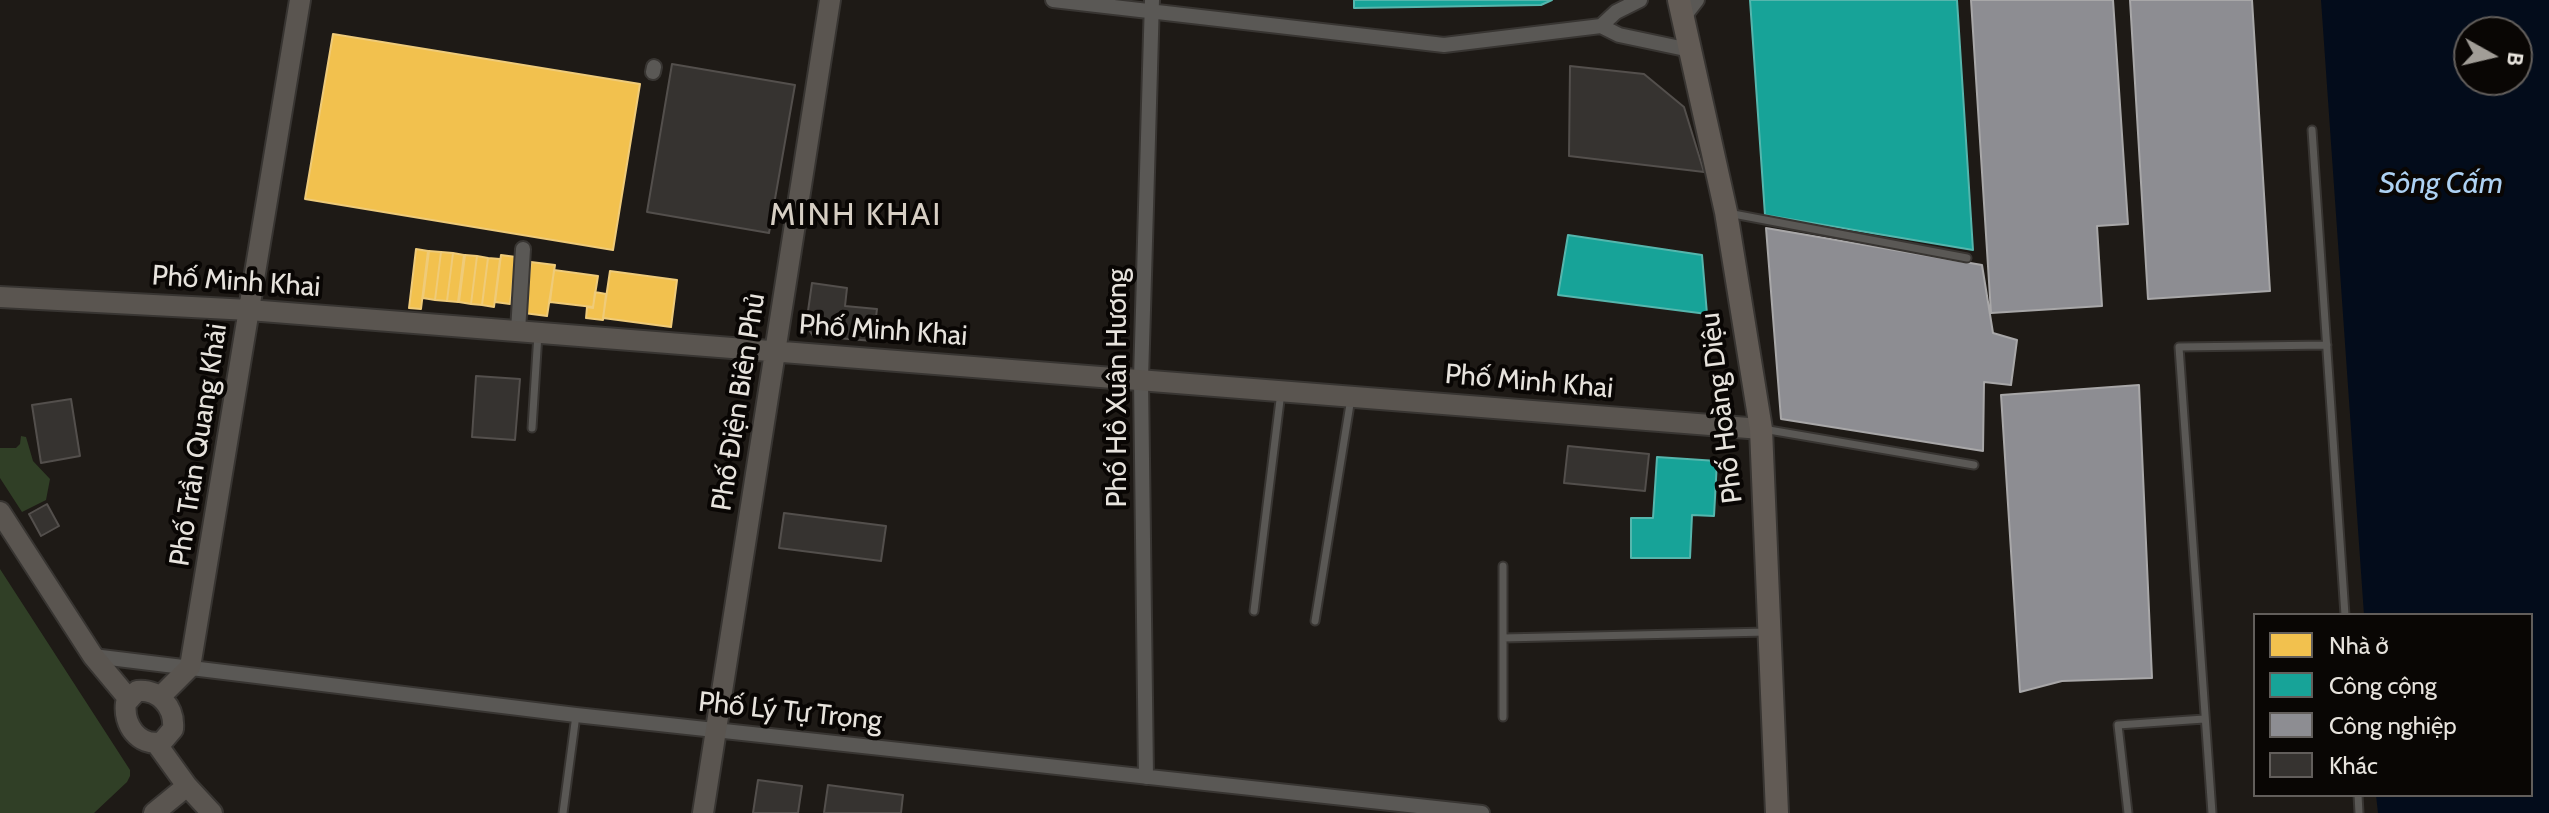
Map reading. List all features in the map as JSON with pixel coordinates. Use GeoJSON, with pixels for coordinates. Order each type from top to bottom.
{"type":"FeatureCollection","features":[{"type":"Feature","properties":{"kind":"main road","name":"Phố Hoàng Diệu"},"geometry":{"type":"LineString","coordinates":[[1687,6],[1690,50],[1726,212],[1761,429],[1777,813]]}},
{"type":"Feature","properties":{"kind":"street","name":"Phố Trần Quang Khải"},"geometry":{"type":"LineString","coordinates":[[190,667],[300,0]]}},
{"type":"Feature","properties":{"kind":"street","name":"Phố Điện Biên Phủ"},"geometry":{"type":"LineString","coordinates":[[703,813],[830,0]]}},
{"type":"Feature","properties":{"kind":"street"},"geometry":{"type":"LineString","coordinates":[[1053,0],[1152,6],[1444,45],[1601,26],[1619,35],[1690,50]]}},
{"type":"Feature","properties":{"kind":"street"},"geometry":{"type":"LineString","coordinates":[[1601,26],[1616,12],[1640,0]]}},
{"type":"Feature","properties":{"kind":"street","name":"Phố Hồ Xuân Hương"},"geometry":{"type":"LineString","coordinates":[[1146,777],[1141,379],[1152,6]]}},
{"type":"Feature","properties":{"kind":"street"},"geometry":{"type":"LineString","coordinates":[[523,249],[528,331]]}},
{"type":"Feature","properties":{"kind":"street","name":"Phố Minh Khai"},"geometry":{"type":"LineString","coordinates":[[0,297],[249,310],[1761,429]]}},
{"type":"Feature","properties":{"kind":"street"},"geometry":{"type":"LineString","coordinates":[[0,512],[93,656],[128,698]]}},
{"type":"Feature","properties":{"kind":"street","name":"Phố Lý Tự Trọng"},"geometry":{"type":"LineString","coordinates":[[93,656],[576,715],[1482,813]]}},
{"type":"Feature","properties":{"kind":"street"},"geometry":{"type":"LineString","coordinates":[[160,697],[190,667]]}},
{"type":"Feature","properties":{"kind":"street"},"geometry":{"type":"LineString","coordinates":[[156,743],[170,734],[173,723],[169,707],[160,697],[143,691],[132,694],[125,709],[129,726],[142,739],[156,743],[187,786],[212,813]]}},
{"type":"Feature","properties":{"kind":"street"},"geometry":{"type":"LineString","coordinates":[[154,813],[187,786]]}},
{"type":"Feature","properties":{"kind":"lane"},"geometry":{"type":"LineString","coordinates":[[2312,130],[2345,613]]}},
{"type":"Feature","properties":{"kind":"lane"},"geometry":{"type":"LineString","coordinates":[[1726,212],[1967,258]]}},
{"type":"Feature","properties":{"kind":"lane"},"geometry":{"type":"LineString","coordinates":[[528,331],[532,428]]}},
{"type":"Feature","properties":{"kind":"lane"},"geometry":{"type":"LineString","coordinates":[[2212,813],[2179,347],[2327,345]]}},
{"type":"Feature","properties":{"kind":"lane"},"geometry":{"type":"LineString","coordinates":[[1254,611],[1281,390]]}},
{"type":"Feature","properties":{"kind":"lane"},"geometry":{"type":"LineString","coordinates":[[1315,621],[1351,396]]}},
{"type":"Feature","properties":{"kind":"lane"},"geometry":{"type":"LineString","coordinates":[[1761,429],[1974,465]]}},
{"type":"Feature","properties":{"kind":"lane"},"geometry":{"type":"LineString","coordinates":[[1503,566],[1503,717]]}},
{"type":"Feature","properties":{"kind":"lane"},"geometry":{"type":"LineString","coordinates":[[1503,638],[1770,632]]}},
{"type":"Feature","properties":{"kind":"lane"},"geometry":{"type":"LineString","coordinates":[[563,813],[576,715]]}},
{"type":"Feature","properties":{"kind":"lane"},"geometry":{"type":"LineString","coordinates":[[2128,813],[2118,725],[2204,719]]}},
{"type":"Feature","properties":{"kind":"green space"},"geometry":{"type":"Polygon","coordinates":[[[21,436],[26,437],[33,461],[50,479],[46,500],[22,512],[0,478],[0,448],[16,448],[21,436]]]}},
{"type":"Feature","properties":{"kind":"green space"},"geometry":{"type":"Polygon","coordinates":[[[0,569],[130,770],[127,782],[94,813],[0,813],[0,569]]]}},
{"type":"Feature","properties":{"kind":"water","name":"Sông Cấm"},"geometry":{"type":"Polygon","coordinates":[[[2321,0],[2549,0],[2549,813],[2378,813],[2376,797],[2533,797],[2533,613],[2364,613],[2321,0]]]}},
{"type":"Feature","properties":{"kind":"building: Nhà ở"},"geometry":{"type":"Polygon","coordinates":[[[333,34],[640,84],[613,250],[305,199],[333,34]]]}},
{"type":"Feature","properties":{"kind":"building: Nhà ở"},"geometry":{"type":"Polygon","coordinates":[[[416,249],[428,251],[421,309],[409,308],[416,249]]]}},
{"type":"Feature","properties":{"kind":"building: Nhà ở"},"geometry":{"type":"Polygon","coordinates":[[[429,251],[441,252],[435,300],[423,298],[429,251]]]}},
{"type":"Feature","properties":{"kind":"building: Nhà ở"},"geometry":{"type":"Polygon","coordinates":[[[441,252],[453,253],[447,301],[435,300],[441,252]]]}},
{"type":"Feature","properties":{"kind":"building: Nhà ở"},"geometry":{"type":"Polygon","coordinates":[[[453,253],[464,255],[458,302],[447,301],[453,253]]]}},
{"type":"Feature","properties":{"kind":"building: Nhà ở"},"geometry":{"type":"Polygon","coordinates":[[[465,255],[477,256],[471,304],[459,302],[465,255]]]}},
{"type":"Feature","properties":{"kind":"building: Nhà ở"},"geometry":{"type":"Polygon","coordinates":[[[501,255],[516,257],[510,304],[495,302],[501,255]]]}},
{"type":"Feature","properties":{"kind":"building: Nhà ở"},"geometry":{"type":"Polygon","coordinates":[[[477,256],[488,258],[482,305],[471,304],[477,256]]]}},
{"type":"Feature","properties":{"kind":"building: Nhà ở"},"geometry":{"type":"Polygon","coordinates":[[[488,258],[500,259],[494,307],[482,305],[488,258]]]}},
{"type":"Feature","properties":{"kind":"building: Nhà ở"},"geometry":{"type":"Polygon","coordinates":[[[531,262],[555,265],[547,316],[524,313],[531,262]]]}},
{"type":"Feature","properties":{"kind":"building: Nhà ở"},"geometry":{"type":"Polygon","coordinates":[[[554,270],[598,276],[593,307],[550,302],[554,270]]]}},
{"type":"Feature","properties":{"kind":"building: Nhà ở"},"geometry":{"type":"Polygon","coordinates":[[[610,271],[677,280],[671,327],[603,318],[610,271]]]}},
{"type":"Feature","properties":{"kind":"building: Nhà ở"},"geometry":{"type":"Polygon","coordinates":[[[595,292],[606,294],[603,320],[586,318],[587,307],[593,308],[595,292]]]}},
{"type":"Feature","properties":{"kind":"building: Công cộng"},"geometry":{"type":"Polygon","coordinates":[[[1354,0],[1552,0],[1541,5],[1354,8],[1354,0]]]}},
{"type":"Feature","properties":{"kind":"building: Công cộng"},"geometry":{"type":"Polygon","coordinates":[[[1750,0],[1957,0],[1973,250],[1765,215],[1750,0]]]}},
{"type":"Feature","properties":{"kind":"building: Công cộng"},"geometry":{"type":"Polygon","coordinates":[[[1568,235],[1702,255],[1707,314],[1558,295],[1568,235]]]}},
{"type":"Feature","properties":{"kind":"building: Công cộng"},"geometry":{"type":"Polygon","coordinates":[[[1657,457],[1717,461],[1714,516],[1692,515],[1690,558],[1631,558],[1631,518],[1653,518],[1657,457]]]}},
{"type":"Feature","properties":{"kind":"building: Công nghiệp"},"geometry":{"type":"Polygon","coordinates":[[[1971,0],[2113,0],[2128,224],[2097,226],[2102,306],[1991,313],[1971,0]]]}},
{"type":"Feature","properties":{"kind":"building: Công nghiệp"},"geometry":{"type":"Polygon","coordinates":[[[2130,0],[2252,0],[2270,291],[2148,299],[2130,0]]]}},
{"type":"Feature","properties":{"kind":"building: Công nghiệp"},"geometry":{"type":"Polygon","coordinates":[[[1766,228],[1982,265],[1993,333],[2017,340],[2011,385],[1984,382],[1983,451],[1781,419],[1766,228]]]}},
{"type":"Feature","properties":{"kind":"building: Công nghiệp"},"geometry":{"type":"Polygon","coordinates":[[[2139,385],[2152,678],[2062,681],[2020,692],[2001,395],[2139,385]]]}},
{"type":"Feature","properties":{"kind":"building: Khác"},"geometry":{"type":"Polygon","coordinates":[[[672,64],[795,85],[769,233],[647,212],[672,64]]]}},
{"type":"Feature","properties":{"kind":"building: Khác"},"geometry":{"type":"Polygon","coordinates":[[[1570,66],[1644,74],[1684,107],[1704,172],[1569,156],[1570,66]]]}},
{"type":"Feature","properties":{"kind":"building: Khác"},"geometry":{"type":"Polygon","coordinates":[[[812,283],[847,288],[845,306],[877,309],[873,341],[813,336],[806,325],[812,283]]]}},
{"type":"Feature","properties":{"kind":"building: Khác"},"geometry":{"type":"Polygon","coordinates":[[[476,376],[520,379],[515,440],[472,437],[476,376]]]}},
{"type":"Feature","properties":{"kind":"building: Khác"},"geometry":{"type":"Polygon","coordinates":[[[71,399],[80,456],[41,463],[32,405],[71,399]]]}},
{"type":"Feature","properties":{"kind":"building: Khác"},"geometry":{"type":"Polygon","coordinates":[[[1568,446],[1649,454],[1645,491],[1564,483],[1568,446]]]}},
{"type":"Feature","properties":{"kind":"building: Khác"},"geometry":{"type":"Polygon","coordinates":[[[47,504],[59,526],[41,536],[29,514],[47,504]]]}},
{"type":"Feature","properties":{"kind":"building: Khác"},"geometry":{"type":"Polygon","coordinates":[[[784,513],[886,526],[881,561],[779,548],[784,513]]]}},
{"type":"Feature","properties":{"kind":"building: Khác"},"geometry":{"type":"Polygon","coordinates":[[[758,780],[802,786],[798,813],[753,813],[758,780]]]}},
{"type":"Feature","properties":{"kind":"building: Khác"},"geometry":{"type":"Polygon","coordinates":[[[828,785],[903,795],[901,813],[824,813],[828,785]]]}},
{"type":"Feature","properties":{"kind":"district","name":"MINH KHAI"},"geometry":{"type":"Point","coordinates":[856,216]}}]}
